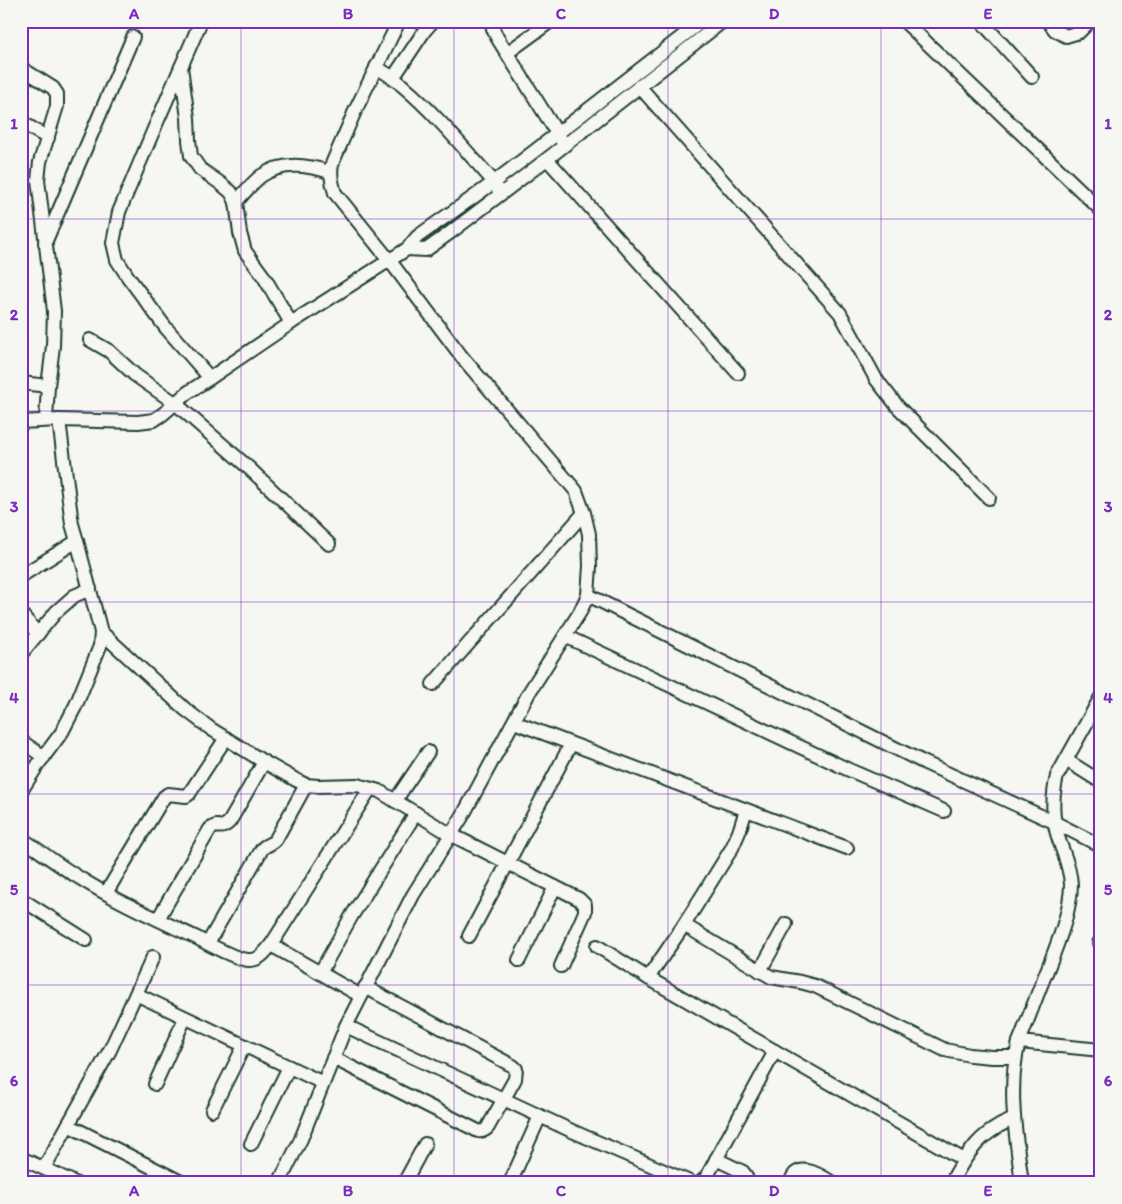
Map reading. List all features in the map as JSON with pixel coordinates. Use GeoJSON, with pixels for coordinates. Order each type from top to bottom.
{"type":"FeatureCollection","features":[{"type":"Feature","properties":{"kind":"street"},"geometry":{"type":"LineString","coordinates":[[201,21],[120,212],[113,243],[117,260],[128,277],[166,328],[210,378]]}},
{"type":"Feature","properties":{"kind":"street"},"geometry":{"type":"LineString","coordinates":[[279,1183],[301,1139],[346,1026],[413,895],[462,817],[530,691],[580,612],[588,595],[590,566],[589,534],[576,491],[462,357],[390,261],[335,193],[330,172],[332,164],[354,111],[399,21]]}},
{"type":"Feature","properties":{"kind":"street"},"geometry":{"type":"LineString","coordinates":[[393,78],[432,21]]}},
{"type":"Feature","properties":{"kind":"street"},"geometry":{"type":"LineString","coordinates":[[493,21],[494,31],[561,140]]}},
{"type":"Feature","properties":{"kind":"street"},"geometry":{"type":"LineString","coordinates":[[507,53],[551,21]]}},
{"type":"Feature","properties":{"kind":"street"},"geometry":{"type":"LineString","coordinates":[[407,249],[426,250],[502,194],[547,159],[561,140],[702,21]]}},
{"type":"Feature","properties":{"kind":"street"},"geometry":{"type":"LineString","coordinates":[[21,422],[52,420],[138,422],[154,420],[187,393],[291,323],[390,261],[407,249],[417,237],[516,164],[561,140],[639,86],[724,21]]}},
{"type":"Feature","properties":{"kind":"street"},"geometry":{"type":"LineString","coordinates":[[904,21],[1101,210]]}},
{"type":"Feature","properties":{"kind":"street"},"geometry":{"type":"LineString","coordinates":[[981,21],[1032,78]]}},
{"type":"Feature","properties":{"kind":"street"},"geometry":{"type":"LineString","coordinates":[[1048,21],[1055,30],[1066,36],[1079,32],[1090,21]]}},
{"type":"Feature","properties":{"kind":"street"},"geometry":{"type":"LineString","coordinates":[[45,243],[133,38]]}},
{"type":"Feature","properties":{"kind":"street"},"geometry":{"type":"LineString","coordinates":[[181,66],[192,156],[200,169],[231,192],[236,202],[240,233],[245,251],[264,277],[291,323]]}},
{"type":"Feature","properties":{"kind":"street"},"geometry":{"type":"LineString","coordinates":[[376,67],[393,78],[422,103],[494,182],[502,194]]}},
{"type":"Feature","properties":{"kind":"street"},"geometry":{"type":"LineString","coordinates":[[21,68],[53,88],[57,94],[57,106],[40,162],[38,180],[54,311],[53,346],[48,386],[52,420],[72,524],[101,632],[100,646],[76,705],[62,732],[21,791]]}},
{"type":"Feature","properties":{"kind":"street"},"geometry":{"type":"LineString","coordinates":[[639,86],[840,313],[876,379],[898,408],[989,498]]}},
{"type":"Feature","properties":{"kind":"street"},"geometry":{"type":"LineString","coordinates":[[21,122],[48,138]]}},
{"type":"Feature","properties":{"kind":"street"},"geometry":{"type":"LineString","coordinates":[[547,159],[738,373]]}},
{"type":"Feature","properties":{"kind":"street"},"geometry":{"type":"LineString","coordinates":[[236,202],[262,176],[287,165],[312,166],[330,172]]}},
{"type":"Feature","properties":{"kind":"street"},"geometry":{"type":"LineString","coordinates":[[90,340],[110,351],[135,375],[175,404],[250,469],[329,544]]}},
{"type":"Feature","properties":{"kind":"street"},"geometry":{"type":"LineString","coordinates":[[21,383],[48,386]]}},
{"type":"Feature","properties":{"kind":"street"},"geometry":{"type":"LineString","coordinates":[[433,684],[584,513]]}},
{"type":"Feature","properties":{"kind":"street"},"geometry":{"type":"LineString","coordinates":[[21,576],[77,541]]}},
{"type":"Feature","properties":{"kind":"street"},"geometry":{"type":"LineString","coordinates":[[21,654],[56,612],[74,596],[90,589]]}},
{"type":"Feature","properties":{"kind":"street"},"geometry":{"type":"LineString","coordinates":[[588,595],[925,763],[1054,822],[1101,846]]}},
{"type":"Feature","properties":{"kind":"street"},"geometry":{"type":"LineString","coordinates":[[21,614],[38,634]]}},
{"type":"Feature","properties":{"kind":"street"},"geometry":{"type":"LineString","coordinates":[[101,632],[186,710],[226,738],[296,780],[318,786],[357,785],[379,791],[450,834],[555,886],[585,904],[585,912],[561,966]]}},
{"type":"Feature","properties":{"kind":"street"},"geometry":{"type":"LineString","coordinates":[[565,636],[847,769],[944,811]]}},
{"type":"Feature","properties":{"kind":"street"},"geometry":{"type":"LineString","coordinates":[[1022,1183],[1014,1119],[1013,1081],[1015,1057],[1019,1042],[1061,935],[1071,886],[1070,869],[1054,822],[1054,789],[1057,776],[1066,760],[1095,720],[1101,697]]}},
{"type":"Feature","properties":{"kind":"street"},"geometry":{"type":"LineString","coordinates":[[515,719],[571,744],[847,848]]}},
{"type":"Feature","properties":{"kind":"street"},"geometry":{"type":"LineString","coordinates":[[106,893],[164,797],[168,794],[186,796],[190,794],[226,738]]}},
{"type":"Feature","properties":{"kind":"street"},"geometry":{"type":"LineString","coordinates":[[21,741],[44,757]]}},
{"type":"Feature","properties":{"kind":"street"},"geometry":{"type":"LineString","coordinates":[[469,936],[571,744]]}},
{"type":"Feature","properties":{"kind":"street"},"geometry":{"type":"LineString","coordinates":[[395,801],[428,752]]}},
{"type":"Feature","properties":{"kind":"street"},"geometry":{"type":"LineString","coordinates":[[1066,760],[1101,782]]}},
{"type":"Feature","properties":{"kind":"street"},"geometry":{"type":"LineString","coordinates":[[158,919],[210,829],[216,826],[226,826],[264,762]]}},
{"type":"Feature","properties":{"kind":"street"},"geometry":{"type":"LineString","coordinates":[[208,943],[262,849],[273,843],[276,839],[306,784]]}},
{"type":"Feature","properties":{"kind":"street"},"geometry":{"type":"LineString","coordinates":[[21,838],[77,877],[106,893],[241,958],[256,959],[263,955],[271,945],[370,788]]}},
{"type":"Feature","properties":{"kind":"street"},"geometry":{"type":"LineString","coordinates":[[648,978],[732,848],[746,810]]}},
{"type":"Feature","properties":{"kind":"street"},"geometry":{"type":"LineString","coordinates":[[320,973],[351,917],[416,813]]}},
{"type":"Feature","properties":{"kind":"street"},"geometry":{"type":"LineString","coordinates":[[519,960],[555,886]]}},
{"type":"Feature","properties":{"kind":"street"},"geometry":{"type":"LineString","coordinates":[[21,899],[86,940]]}},
{"type":"Feature","properties":{"kind":"street"},"geometry":{"type":"LineString","coordinates":[[684,924],[771,977],[815,986],[945,1050],[970,1055],[1015,1057]]}},
{"type":"Feature","properties":{"kind":"street"},"geometry":{"type":"LineString","coordinates":[[760,971],[786,924]]}},
{"type":"Feature","properties":{"kind":"street"},"geometry":{"type":"LineString","coordinates":[[271,945],[320,973],[363,992],[513,1066],[516,1069],[516,1073],[504,1100],[485,1131],[478,1131],[333,1058]]}},
{"type":"Feature","properties":{"kind":"street"},"geometry":{"type":"LineString","coordinates":[[598,946],[648,978],[964,1160]]}},
{"type":"Feature","properties":{"kind":"street"},"geometry":{"type":"LineString","coordinates":[[44,1168],[110,1050],[153,957]]}},
{"type":"Feature","properties":{"kind":"street"},"geometry":{"type":"LineString","coordinates":[[136,994],[323,1084]]}},
{"type":"Feature","properties":{"kind":"street"},"geometry":{"type":"LineString","coordinates":[[155,1084],[185,1018]]}},
{"type":"Feature","properties":{"kind":"street"},"geometry":{"type":"LineString","coordinates":[[346,1026],[504,1100],[692,1183]]}},
{"type":"Feature","properties":{"kind":"street"},"geometry":{"type":"LineString","coordinates":[[1019,1042],[1101,1050]]}},
{"type":"Feature","properties":{"kind":"street"},"geometry":{"type":"LineString","coordinates":[[212,1110],[244,1046]]}},
{"type":"Feature","properties":{"kind":"street"},"geometry":{"type":"LineString","coordinates":[[700,1183],[706,1178],[775,1051]]}},
{"type":"Feature","properties":{"kind":"street"},"geometry":{"type":"LineString","coordinates":[[251,1144],[289,1067]]}},
{"type":"Feature","properties":{"kind":"street"},"geometry":{"type":"LineString","coordinates":[[510,1183],[540,1116]]}},
{"type":"Feature","properties":{"kind":"street"},"geometry":{"type":"LineString","coordinates":[[951,1183],[964,1160],[980,1140],[994,1128],[1014,1119]]}},
{"type":"Feature","properties":{"kind":"street"},"geometry":{"type":"LineString","coordinates":[[68,1125],[182,1183]]}},
{"type":"Feature","properties":{"kind":"street"},"geometry":{"type":"LineString","coordinates":[[404,1183],[424,1144]]}},
{"type":"Feature","properties":{"kind":"street"},"geometry":{"type":"LineString","coordinates":[[21,1158],[75,1183]]}},
{"type":"Feature","properties":{"kind":"street"},"geometry":{"type":"LineString","coordinates":[[716,1159],[743,1172],[746,1176],[744,1183]]}},
{"type":"Feature","properties":{"kind":"street"},"geometry":{"type":"LineString","coordinates":[[790,1183],[794,1175],[803,1170],[833,1183]]}}]}
